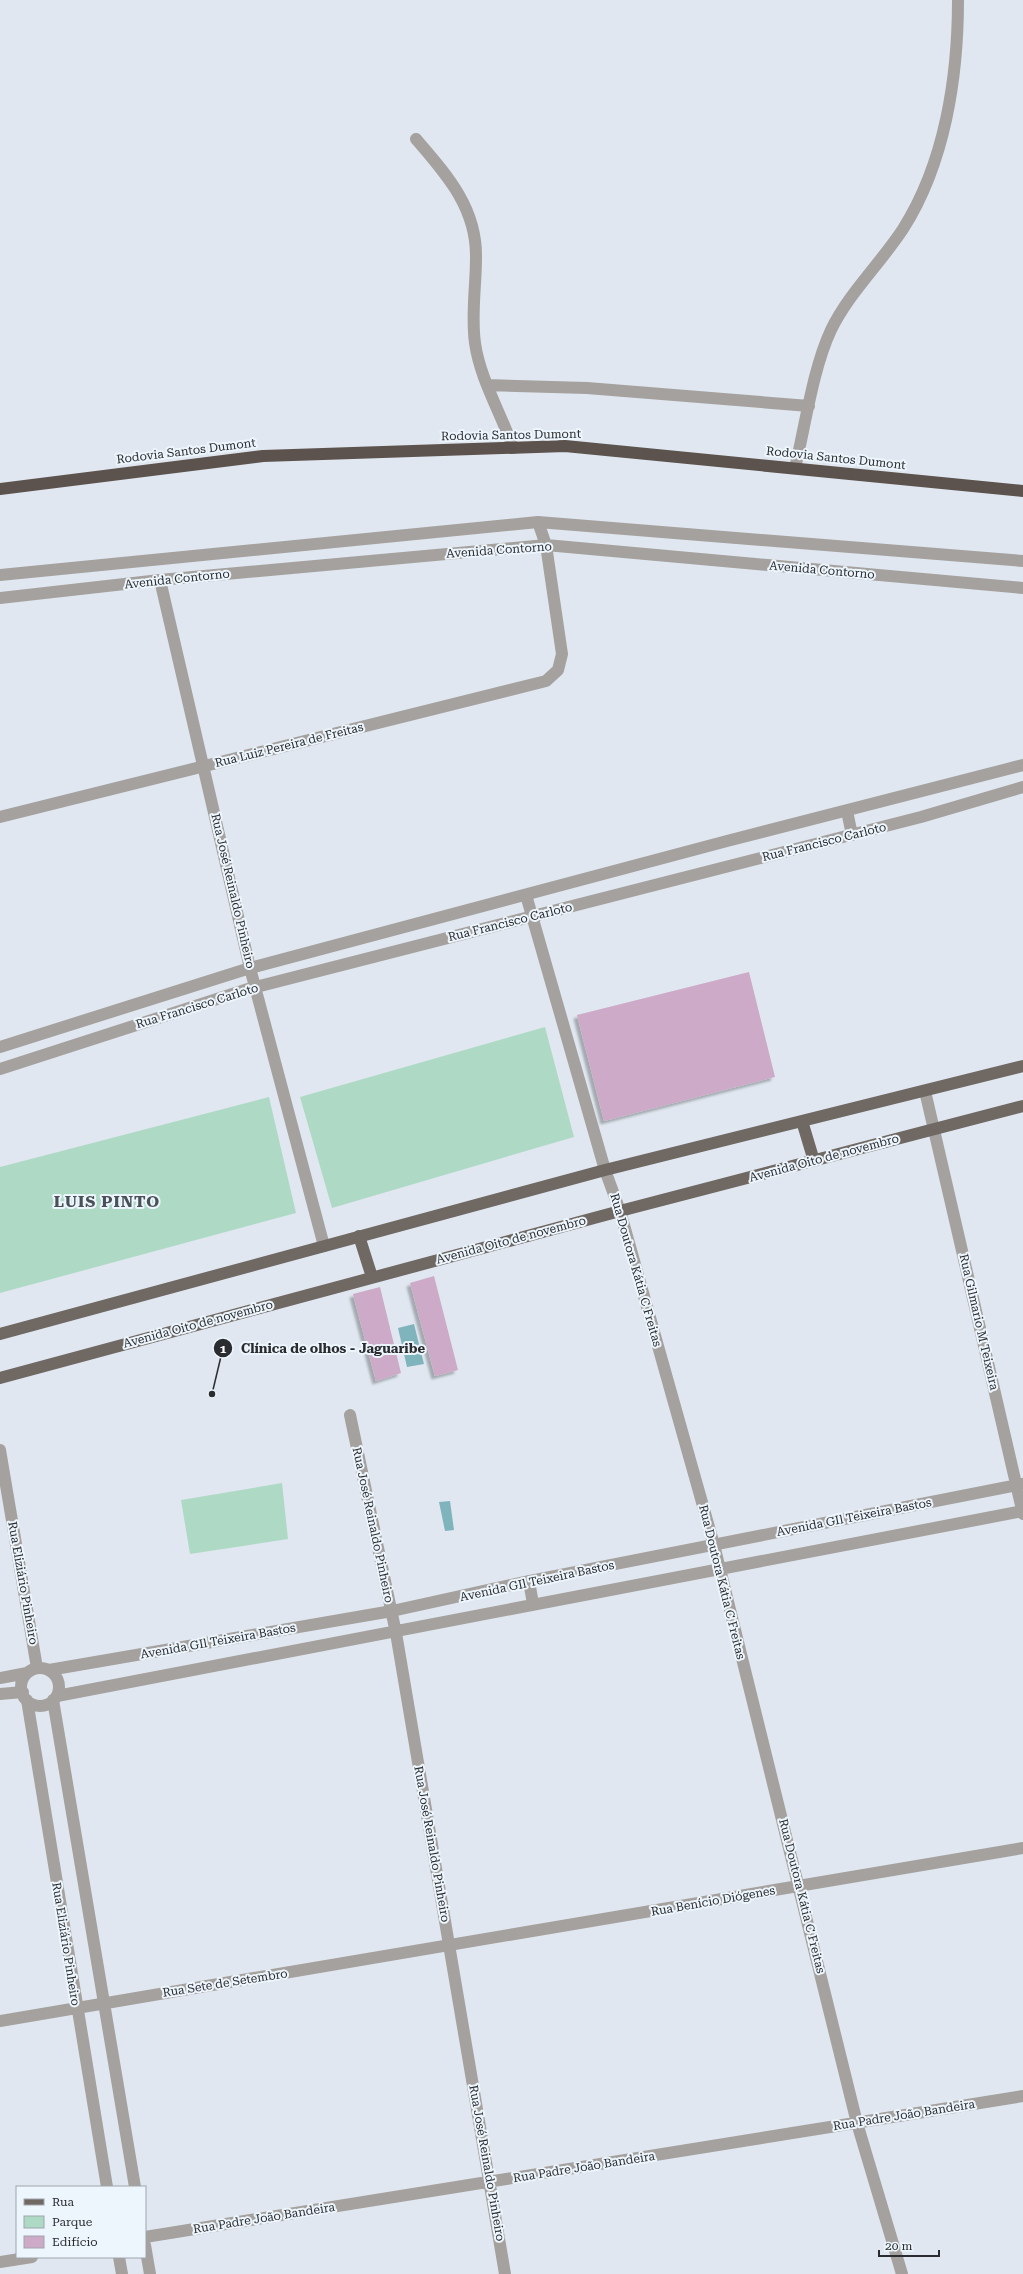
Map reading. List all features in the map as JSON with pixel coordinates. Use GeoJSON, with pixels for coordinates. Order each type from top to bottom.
{"type":"FeatureCollection","features":[{"type":"Feature","properties":{"kind":"highway","name":"Rodovia Santos Dumont"},"geometry":{"type":"LineString","coordinates":[[0,489],[263,456],[565,446],[1023,491]]}},
{"type":"Feature","properties":{"kind":"main road"},"geometry":{"type":"LineString","coordinates":[[0,1334],[605,1170],[1023,1066]]}},
{"type":"Feature","properties":{"kind":"main road","name":"Avenida Oito de novembro"},"geometry":{"type":"LineString","coordinates":[[0,1378],[620,1211],[1023,1106]]}},
{"type":"Feature","properties":{"kind":"main road"},"geometry":{"type":"LineString","coordinates":[[802,1121],[814,1161]]}},
{"type":"Feature","properties":{"kind":"main road"},"geometry":{"type":"LineString","coordinates":[[359,1236],[372,1277]]}},
{"type":"Feature","properties":{"kind":"street"},"geometry":{"type":"LineString","coordinates":[[795,468],[821,358],[831,331],[844,307],[903,229],[917,205],[940,144],[957,53],[958,0]]}},
{"type":"Feature","properties":{"kind":"street"},"geometry":{"type":"LineString","coordinates":[[416,140],[461,195],[469,213],[476,256],[475,342],[479,361],[487,385],[513,448]]}},
{"type":"Feature","properties":{"kind":"street"},"geometry":{"type":"LineString","coordinates":[[487,385],[587,388],[809,406]]}},
{"type":"Feature","properties":{"kind":"street"},"geometry":{"type":"LineString","coordinates":[[538,522],[546,545]]}},
{"type":"Feature","properties":{"kind":"street","name":"Avenida Contorno"},"geometry":{"type":"LineString","coordinates":[[0,576],[538,522],[1023,561]]}},
{"type":"Feature","properties":{"kind":"street","name":"Avenida Contorno"},"geometry":{"type":"LineString","coordinates":[[0,598],[160,580],[546,545],[1023,588]]}},
{"type":"Feature","properties":{"kind":"street","name":"Rua Luiz Pereira de Freitas"},"geometry":{"type":"LineString","coordinates":[[0,817],[546,681],[558,670],[562,654],[546,545]]}},
{"type":"Feature","properties":{"kind":"street","name":"Rua José Reinaldo Pinheiro"},"geometry":{"type":"LineString","coordinates":[[160,580],[250,968],[324,1246]]}},
{"type":"Feature","properties":{"kind":"street","name":"Rua Francisco Carloto"},"geometry":{"type":"LineString","coordinates":[[0,1047],[250,968],[1023,765]]}},
{"type":"Feature","properties":{"kind":"street"},"geometry":{"type":"LineString","coordinates":[[1008,769],[1019,789]]}},
{"type":"Feature","properties":{"kind":"street","name":"Rua Francisco Carloto"},"geometry":{"type":"LineString","coordinates":[[0,1069],[255,988],[852,835],[1019,789]]}},
{"type":"Feature","properties":{"kind":"street"},"geometry":{"type":"LineString","coordinates":[[847,810],[852,835]]}},
{"type":"Feature","properties":{"kind":"street","name":"Rua Doutora Kátia C Freitas"},"geometry":{"type":"LineString","coordinates":[[526,895],[605,1170],[620,1211],[714,1545],[719,1570],[800,1886],[857,2123],[902,2274]]}},
{"type":"Feature","properties":{"kind":"street"},"geometry":{"type":"LineString","coordinates":[[394,930],[399,951]]}},
{"type":"Feature","properties":{"kind":"street","name":"Rua Gilmario M Teixeira"},"geometry":{"type":"LineString","coordinates":[[925,1091],[1020,1484],[1023,1512]]}},
{"type":"Feature","properties":{"kind":"street","name":"Rua José Reinaldo Pinheiro"},"geometry":{"type":"LineString","coordinates":[[350,1415],[396,1633],[505,2274]]}},
{"type":"Feature","properties":{"kind":"street","name":"Rua Eliziário Pinheiro"},"geometry":{"type":"LineString","coordinates":[[0,1450],[38,1670]]}},
{"type":"Feature","properties":{"kind":"street","name":"Avenida GIl Teixeira Bastos"},"geometry":{"type":"LineString","coordinates":[[0,1678],[38,1670],[392,1611],[529,1581],[1020,1484]]}},
{"type":"Feature","properties":{"kind":"street","name":"Avenida GIl Teixeira Bastos"},"geometry":{"type":"LineString","coordinates":[[55,1698],[396,1633],[533,1604],[1023,1512]]}},
{"type":"Feature","properties":{"kind":"street"},"geometry":{"type":"LineString","coordinates":[[529,1581],[533,1604]]}},
{"type":"Feature","properties":{"kind":"street"},"geometry":{"type":"LineString","coordinates":[[38,1670],[57,1678],[59,1690],[55,1698],[42,1706],[31,1703],[25,1696],[22,1683],[38,1670]]}},
{"type":"Feature","properties":{"kind":"street"},"geometry":{"type":"LineString","coordinates":[[0,1694],[25,1696]]}},
{"type":"Feature","properties":{"kind":"street","name":"Rua Eliziário Pinheiro"},"geometry":{"type":"LineString","coordinates":[[25,1696],[107,2186]]}},
{"type":"Feature","properties":{"kind":"street"},"geometry":{"type":"LineString","coordinates":[[55,1698],[103,2003],[135,2186]]}},
{"type":"Feature","properties":{"kind":"street","name":"Rua Benício Diógenes"},"geometry":{"type":"LineString","coordinates":[[450,1946],[1023,1848]]}},
{"type":"Feature","properties":{"kind":"street","name":"Rua Sete de Setembro"},"geometry":{"type":"LineString","coordinates":[[0,2021],[450,1946]]}},
{"type":"Feature","properties":{"kind":"street","name":"Rua Padre João Bandeira"},"geometry":{"type":"LineString","coordinates":[[146,2237],[1023,2096]]}},
{"type":"Feature","properties":{"kind":"street"},"geometry":{"type":"LineString","coordinates":[[146,2251],[150,2274]]}},
{"type":"Feature","properties":{"kind":"street"},"geometry":{"type":"LineString","coordinates":[[0,2262],[26,2258]]}},
{"type":"Feature","properties":{"kind":"street"},"geometry":{"type":"LineString","coordinates":[[119,2258],[122,2274]]}},
{"type":"Feature","properties":{"kind":"green space"},"geometry":{"type":"Polygon","coordinates":[[[545,1027],[574,1137],[332,1208],[300,1097],[545,1027]]]}},
{"type":"Feature","properties":{"kind":"green space"},"geometry":{"type":"Polygon","coordinates":[[[269,1097],[296,1213],[0,1293],[0,1167],[269,1097]]]}},
{"type":"Feature","properties":{"kind":"green space"},"geometry":{"type":"Polygon","coordinates":[[[282,1483],[288,1539],[190,1554],[181,1500],[282,1483]]]}},
{"type":"Feature","properties":{"kind":"water"},"geometry":{"type":"Polygon","coordinates":[[[414,1324],[424,1364],[407,1367],[398,1328],[414,1324]]]}},
{"type":"Feature","properties":{"kind":"water"},"geometry":{"type":"Polygon","coordinates":[[[450,1501],[454,1530],[445,1531],[439,1502],[450,1501]]]}},
{"type":"Feature","properties":{"kind":"building"},"geometry":{"type":"Polygon","coordinates":[[[749,972],[775,1077],[604,1121],[577,1015],[749,972]]]}},
{"type":"Feature","properties":{"kind":"building"},"geometry":{"type":"Polygon","coordinates":[[[434,1276],[458,1370],[435,1376],[410,1283],[434,1276]]]}},
{"type":"Feature","properties":{"kind":"building"},"geometry":{"type":"Polygon","coordinates":[[[380,1287],[401,1373],[376,1381],[353,1294],[380,1287]]]}},
{"type":"Feature","properties":{"kind":"place","name":"Clínica de olhos - Jaguaribe"},"geometry":{"type":"Point","coordinates":[212,1394]}},
{"type":"Feature","properties":{"kind":"district","name":"LUIS PINTO"},"geometry":{"type":"Point","coordinates":[107,1201]}}]}
